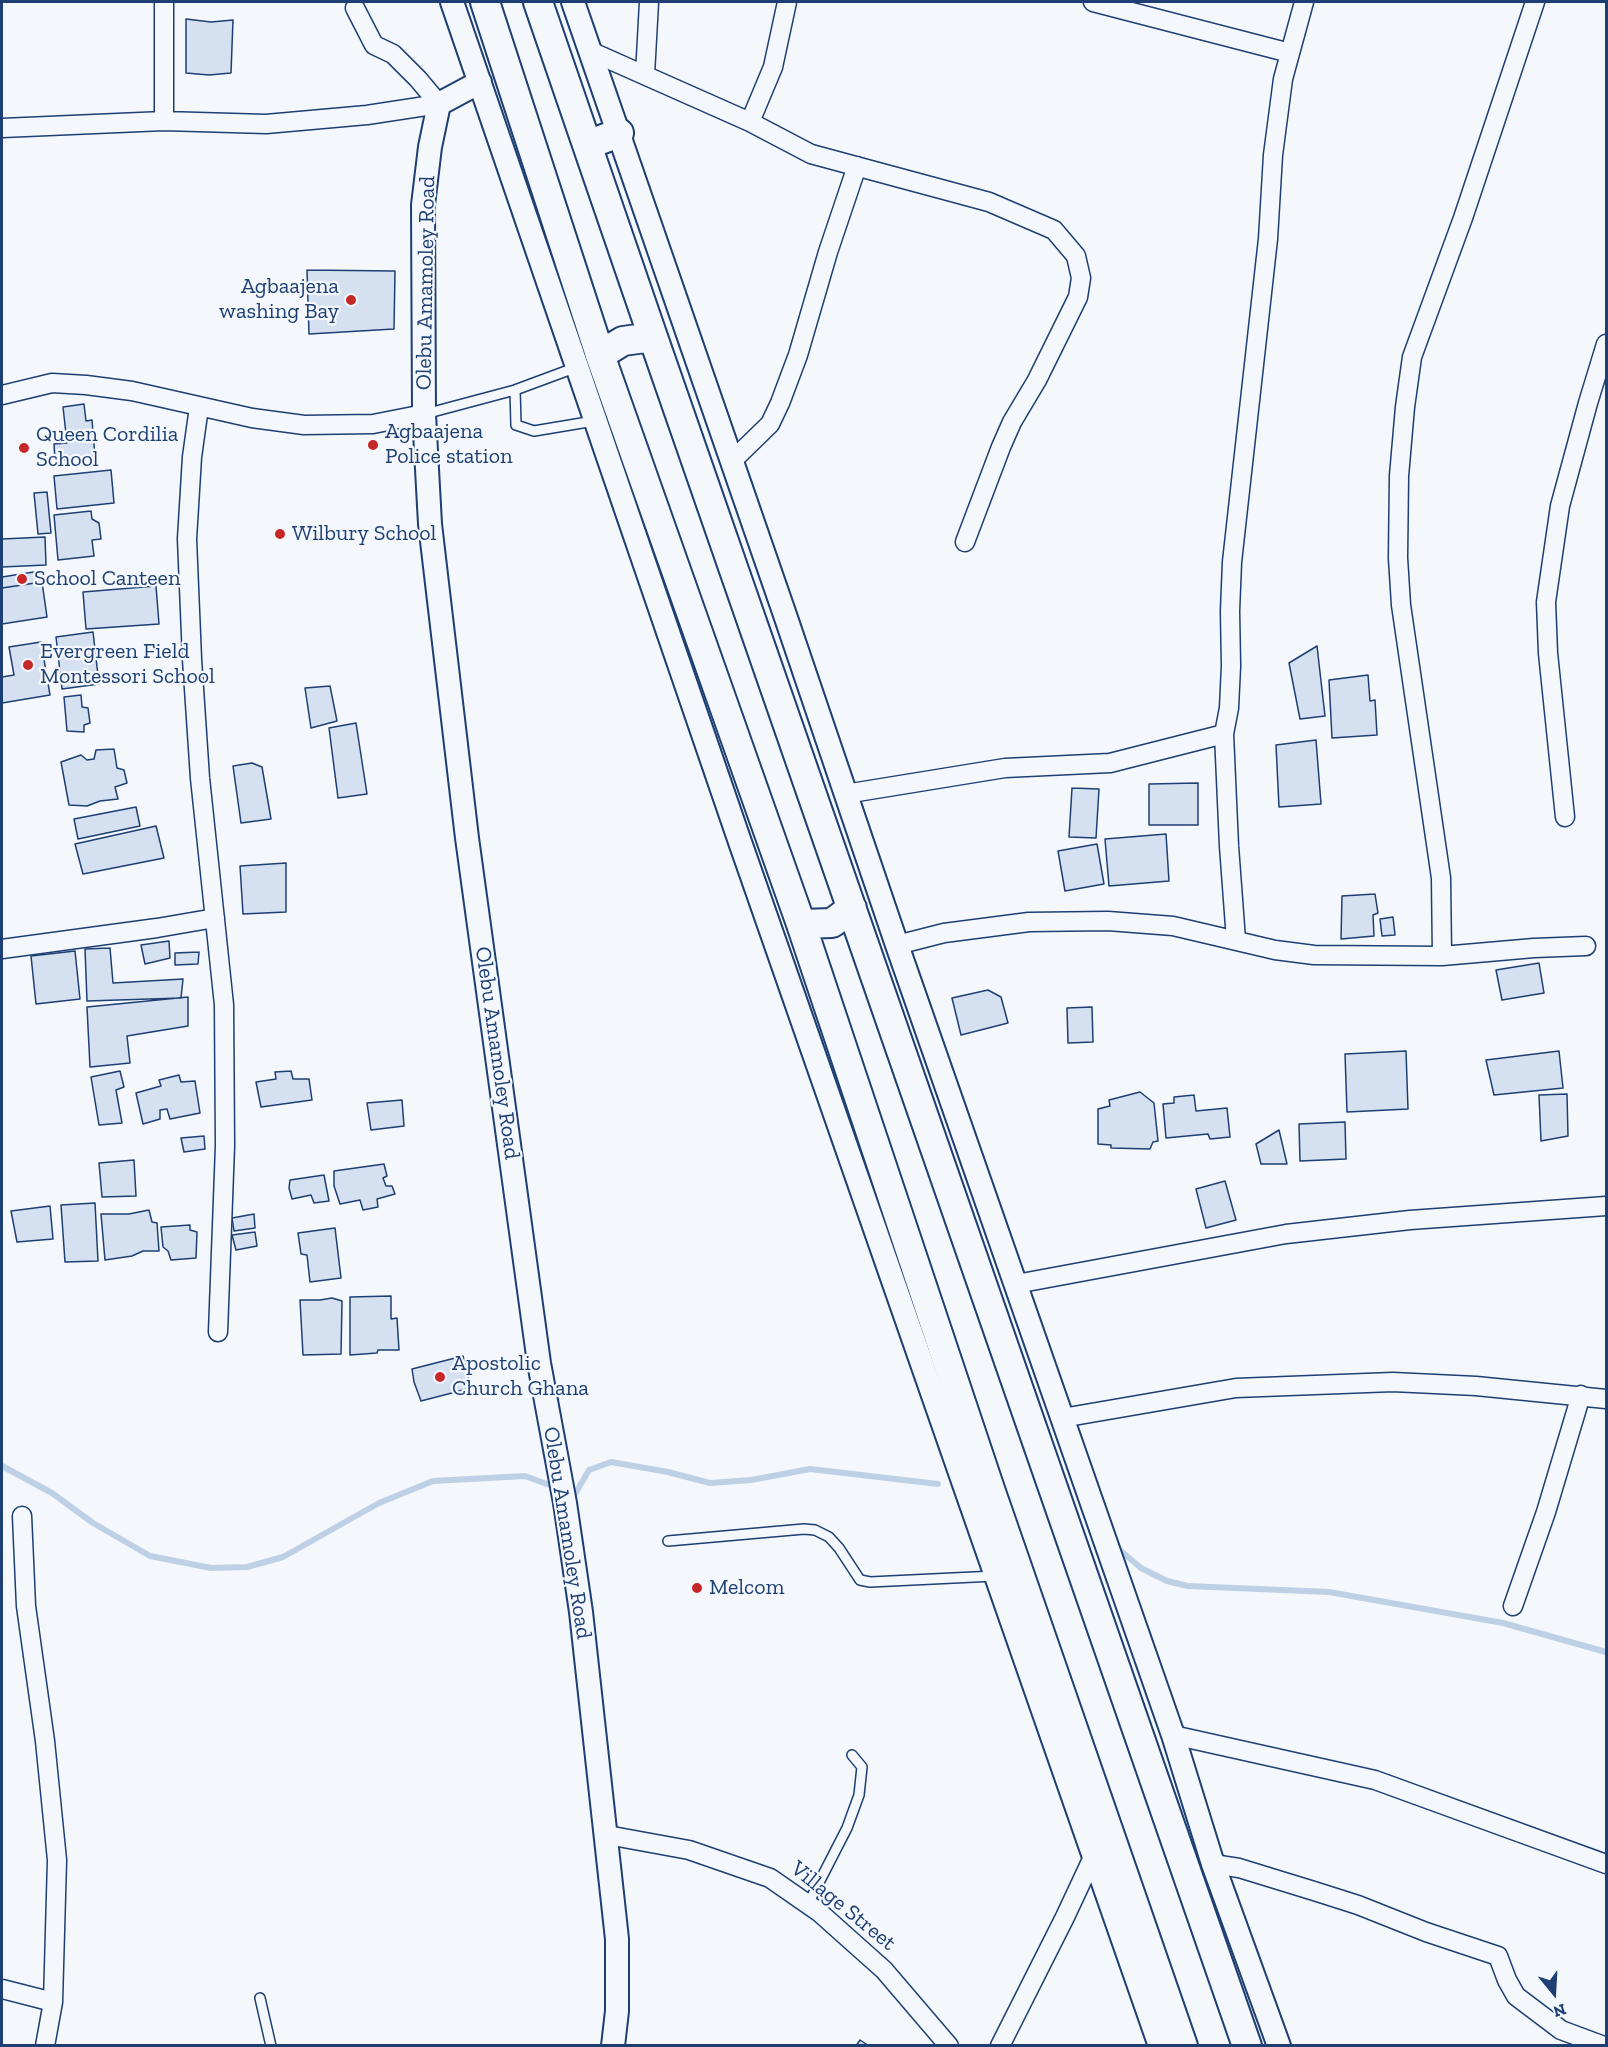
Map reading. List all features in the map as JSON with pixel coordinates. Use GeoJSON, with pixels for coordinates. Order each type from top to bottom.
{"type":"FeatureCollection","features":[{"type":"Feature","properties":{"kind":"main road"},"geometry":{"type":"LineString","coordinates":[[485,2],[589,361],[801,924],[990,1489],[1183,2046]]}},
{"type":"Feature","properties":{"kind":"main road"},"geometry":{"type":"LineString","coordinates":[[538,2],[1042,1462],[1247,2046]]}},
{"type":"Feature","properties":{"kind":"main road"},"geometry":{"type":"LineString","coordinates":[[587,145],[619,133]]}},
{"type":"Feature","properties":{"kind":"main road"},"geometry":{"type":"LineString","coordinates":[[589,361],[623,341],[653,337]]}},
{"type":"Feature","properties":{"kind":"main road"},"geometry":{"type":"LineString","coordinates":[[801,924],[832,923],[852,909]]}},
{"type":"Feature","properties":{"kind":"street"},"geometry":{"type":"LineString","coordinates":[[164,2],[164,121]]}},
{"type":"Feature","properties":{"kind":"street"},"geometry":{"type":"LineString","coordinates":[[452,2],[480,82],[589,361],[596,421],[736,831],[1160,2046]]}},
{"type":"Feature","properties":{"kind":"street"},"geometry":{"type":"LineString","coordinates":[[573,2],[897,945],[1173,1735],[1213,1864],[1279,2046]]}},
{"type":"Feature","properties":{"kind":"street"},"geometry":{"type":"LineString","coordinates":[[645,75],[649,2]]}},
{"type":"Feature","properties":{"kind":"street"},"geometry":{"type":"LineString","coordinates":[[750,122],[773,67],[787,2]]}},
{"type":"Feature","properties":{"kind":"street"},"geometry":{"type":"LineString","coordinates":[[1094,2],[1290,53]]}},
{"type":"Feature","properties":{"kind":"street"},"geometry":{"type":"LineString","coordinates":[[1236,940],[1229,856],[1224,734],[1229,708],[1232,666],[1230,611],[1232,562],[1268,239],[1273,155],[1283,79],[1304,2]]}},
{"type":"Feature","properties":{"kind":"street"},"geometry":{"type":"LineString","coordinates":[[1442,956],[1441,878],[1401,605],[1398,558],[1399,486],[1403,430],[1412,357],[1463,218],[1535,2]]}},
{"type":"Feature","properties":{"kind":"street"},"geometry":{"type":"LineString","coordinates":[[355,8],[374,45],[393,54],[418,79],[438,104]]}},
{"type":"Feature","properties":{"kind":"street"},"geometry":{"type":"LineString","coordinates":[[590,51],[750,122],[811,154],[989,202],[1054,230],[1076,256],[1081,278],[1078,297],[1037,380],[1012,422],[965,542]]}},
{"type":"Feature","properties":{"kind":"street"},"geometry":{"type":"LineString","coordinates":[[2,128],[164,121],[266,124],[367,115],[438,104],[480,82]]}},
{"type":"Feature","properties":{"kind":"street","name":"Olebu Amamoley Road"},"geometry":{"type":"LineString","coordinates":[[438,104],[423,205],[424,414],[430,524],[466,827],[539,1363],[565,1503],[579,1601],[617,1939],[617,2011],[613,2046]]}},
{"type":"Feature","properties":{"kind":"street"},"geometry":{"type":"LineString","coordinates":[[731,462],[770,424],[780,403],[798,355],[828,252],[857,166]]}},
{"type":"Feature","properties":{"kind":"street"},"geometry":{"type":"LineString","coordinates":[[1565,817],[1548,653],[1546,602],[1560,506],[1606,344]]}},
{"type":"Feature","properties":{"kind":"street"},"geometry":{"type":"LineString","coordinates":[[2,395],[52,383],[86,385],[132,391],[252,418],[304,425],[373,424],[424,414]]}},
{"type":"Feature","properties":{"kind":"street"},"geometry":{"type":"LineString","coordinates":[[198,407],[192,457],[187,539],[200,778],[225,1017],[225,1146],[218,1332]]}},
{"type":"Feature","properties":{"kind":"street"},"geometry":{"type":"LineString","coordinates":[[845,794],[1005,768],[1110,763],[1224,734]]}},
{"type":"Feature","properties":{"kind":"street"},"geometry":{"type":"LineString","coordinates":[[2,949],[215,918]]}},
{"type":"Feature","properties":{"kind":"street"},"geometry":{"type":"LineString","coordinates":[[897,945],[944,933],[1029,922],[1108,921],[1173,926],[1275,950],[1314,955],[1442,956],[1586,946]]}},
{"type":"Feature","properties":{"kind":"street"},"geometry":{"type":"LineString","coordinates":[[1016,1284],[1286,1234],[1410,1220],[1606,1206]]}},
{"type":"Feature","properties":{"kind":"street"},"geometry":{"type":"LineString","coordinates":[[1062,1418],[1236,1388],[1394,1382],[1476,1386],[1606,1399]]}},
{"type":"Feature","properties":{"kind":"street"},"geometry":{"type":"LineString","coordinates":[[1513,1606],[1546,1512],[1581,1395]]}},
{"type":"Feature","properties":{"kind":"street"},"geometry":{"type":"LineString","coordinates":[[22,1516],[26,1606],[45,1741],[57,1860],[53,2002],[45,2046]]}},
{"type":"Feature","properties":{"kind":"street"},"geometry":{"type":"LineString","coordinates":[[1173,1735],[1375,1780],[1606,1864]]}},
{"type":"Feature","properties":{"kind":"street","name":"Village Street"},"geometry":{"type":"LineString","coordinates":[[607,1835],[689,1850],[770,1878],[807,1904],[884,1970],[949,2046]]}},
{"type":"Feature","properties":{"kind":"street"},"geometry":{"type":"LineString","coordinates":[[1000,2046],[1094,1855]]}},
{"type":"Feature","properties":{"kind":"street"},"geometry":{"type":"LineString","coordinates":[[1213,1864],[1239,1868],[1358,1905],[1426,1932],[1498,1956],[1506,1980],[1516,1996],[1561,2030],[1604,2046]]}},
{"type":"Feature","properties":{"kind":"street"},"geometry":{"type":"LineString","coordinates":[[2,1989],[53,2002]]}},
{"type":"Feature","properties":{"kind":"lane"},"geometry":{"type":"LineString","coordinates":[[424,414],[515,390],[589,361]]}},
{"type":"Feature","properties":{"kind":"lane"},"geometry":{"type":"LineString","coordinates":[[515,390],[516,424],[534,431],[596,421]]}},
{"type":"Feature","properties":{"kind":"lane"},"geometry":{"type":"LineString","coordinates":[[668,1540],[814,1530],[830,1537],[860,1580],[870,1582],[995,1576]]}},
{"type":"Feature","properties":{"kind":"lane"},"geometry":{"type":"LineString","coordinates":[[807,1904],[847,1828],[859,1795],[862,1767],[852,1755]]}},
{"type":"Feature","properties":{"kind":"lane"},"geometry":{"type":"LineString","coordinates":[[260,1998],[271,2046]]}},
{"type":"Feature","properties":{"kind":"building"},"geometry":{"type":"Polygon","coordinates":[[[186,19],[211,22],[233,20],[231,73],[209,75],[186,73],[186,19]]]}},
{"type":"Feature","properties":{"kind":"building","name":"Agbaajena washing Bay"},"geometry":{"type":"Polygon","coordinates":[[[307,270],[395,271],[394,329],[309,334],[307,270]]]}},
{"type":"Feature","properties":{"kind":"building"},"geometry":{"type":"Polygon","coordinates":[[[84,404],[86,421],[92,420],[95,456],[55,461],[54,444],[67,443],[63,407],[84,404]]]}},
{"type":"Feature","properties":{"kind":"building"},"geometry":{"type":"Polygon","coordinates":[[[111,470],[114,503],[57,509],[54,476],[111,470]]]}},
{"type":"Feature","properties":{"kind":"building"},"geometry":{"type":"Polygon","coordinates":[[[47,492],[51,533],[38,534],[34,493],[47,492]]]}},
{"type":"Feature","properties":{"kind":"building"},"geometry":{"type":"Polygon","coordinates":[[[91,511],[92,519],[99,523],[101,539],[92,540],[94,556],[58,560],[54,515],[91,511]]]}},
{"type":"Feature","properties":{"kind":"building"},"geometry":{"type":"Polygon","coordinates":[[[45,537],[46,565],[2,567],[2,539],[45,537]]]}},
{"type":"Feature","properties":{"kind":"building","name":"School Canteen"},"geometry":{"type":"Polygon","coordinates":[[[40,571],[42,582],[2,588],[2,577],[40,571]]]}},
{"type":"Feature","properties":{"kind":"building"},"geometry":{"type":"Polygon","coordinates":[[[42,582],[47,617],[2,624],[2,588],[42,582]]]}},
{"type":"Feature","properties":{"kind":"building"},"geometry":{"type":"Polygon","coordinates":[[[156,586],[159,624],[86,629],[83,592],[156,586]]]}},
{"type":"Feature","properties":{"kind":"building"},"geometry":{"type":"Polygon","coordinates":[[[93,632],[99,684],[62,689],[56,637],[93,632]]]}},
{"type":"Feature","properties":{"kind":"building"},"geometry":{"type":"Polygon","coordinates":[[[41,642],[50,695],[2,703],[2,677],[14,675],[9,647],[41,642]]]}},
{"type":"Feature","properties":{"kind":"building"},"geometry":{"type":"Polygon","coordinates":[[[1317,646],[1325,716],[1300,719],[1289,663],[1317,646]]]}},
{"type":"Feature","properties":{"kind":"building"},"geometry":{"type":"Polygon","coordinates":[[[1368,675],[1370,701],[1375,700],[1377,735],[1332,738],[1329,680],[1368,675]]]}},
{"type":"Feature","properties":{"kind":"building"},"geometry":{"type":"Polygon","coordinates":[[[330,686],[337,721],[311,728],[305,688],[330,686]]]}},
{"type":"Feature","properties":{"kind":"building"},"geometry":{"type":"Polygon","coordinates":[[[81,695],[82,707],[88,708],[90,723],[84,725],[84,732],[67,731],[64,697],[81,695]]]}},
{"type":"Feature","properties":{"kind":"building"},"geometry":{"type":"Polygon","coordinates":[[[356,723],[367,794],[338,798],[329,728],[356,723]]]}},
{"type":"Feature","properties":{"kind":"building"},"geometry":{"type":"Polygon","coordinates":[[[1316,740],[1321,804],[1279,807],[1276,745],[1316,740]]]}},
{"type":"Feature","properties":{"kind":"building"},"geometry":{"type":"Polygon","coordinates":[[[114,749],[117,768],[124,770],[127,783],[115,787],[118,799],[100,801],[87,806],[69,805],[61,762],[81,755],[87,760],[94,759],[96,750],[114,749]]]}},
{"type":"Feature","properties":{"kind":"building"},"geometry":{"type":"Polygon","coordinates":[[[252,763],[262,767],[271,819],[241,823],[233,766],[252,763]]]}},
{"type":"Feature","properties":{"kind":"building"},"geometry":{"type":"Polygon","coordinates":[[[1198,783],[1198,825],[1149,825],[1149,784],[1198,783]]]}},
{"type":"Feature","properties":{"kind":"building"},"geometry":{"type":"Polygon","coordinates":[[[1072,788],[1099,789],[1096,838],[1069,837],[1072,788]]]}},
{"type":"Feature","properties":{"kind":"building"},"geometry":{"type":"Polygon","coordinates":[[[136,807],[140,826],[78,839],[74,819],[136,807]]]}},
{"type":"Feature","properties":{"kind":"building"},"geometry":{"type":"Polygon","coordinates":[[[156,826],[164,858],[83,874],[75,844],[156,826]]]}},
{"type":"Feature","properties":{"kind":"building"},"geometry":{"type":"Polygon","coordinates":[[[1166,834],[1169,881],[1109,886],[1105,839],[1166,834]]]}},
{"type":"Feature","properties":{"kind":"building"},"geometry":{"type":"Polygon","coordinates":[[[1097,844],[1104,884],[1065,891],[1058,851],[1097,844]]]}},
{"type":"Feature","properties":{"kind":"building"},"geometry":{"type":"Polygon","coordinates":[[[286,863],[286,912],[243,914],[240,866],[286,863]]]}},
{"type":"Feature","properties":{"kind":"building"},"geometry":{"type":"Polygon","coordinates":[[[1375,894],[1378,913],[1373,915],[1374,936],[1341,939],[1342,896],[1375,894]]]}},
{"type":"Feature","properties":{"kind":"building"},"geometry":{"type":"Polygon","coordinates":[[[1393,917],[1395,935],[1382,936],[1380,919],[1393,917]]]}},
{"type":"Feature","properties":{"kind":"building"},"geometry":{"type":"Polygon","coordinates":[[[169,941],[170,958],[145,964],[141,945],[169,941]]]}},
{"type":"Feature","properties":{"kind":"building"},"geometry":{"type":"Polygon","coordinates":[[[110,948],[113,983],[183,979],[181,998],[87,1001],[85,949],[110,948]]]}},
{"type":"Feature","properties":{"kind":"building"},"geometry":{"type":"Polygon","coordinates":[[[75,951],[80,999],[36,1004],[31,956],[75,951]]]}},
{"type":"Feature","properties":{"kind":"building"},"geometry":{"type":"Polygon","coordinates":[[[199,952],[198,964],[175,965],[175,953],[199,952]]]}},
{"type":"Feature","properties":{"kind":"building"},"geometry":{"type":"Polygon","coordinates":[[[1539,963],[1544,993],[1502,1000],[1496,970],[1539,963]]]}},
{"type":"Feature","properties":{"kind":"building"},"geometry":{"type":"Polygon","coordinates":[[[988,990],[1001,997],[1008,1023],[961,1035],[952,998],[988,990]]]}},
{"type":"Feature","properties":{"kind":"building"},"geometry":{"type":"Polygon","coordinates":[[[188,997],[188,1026],[127,1036],[130,1063],[90,1067],[87,1007],[188,997]]]}},
{"type":"Feature","properties":{"kind":"building"},"geometry":{"type":"Polygon","coordinates":[[[1092,1007],[1093,1042],[1068,1043],[1067,1008],[1092,1007]]]}},
{"type":"Feature","properties":{"kind":"building"},"geometry":{"type":"Polygon","coordinates":[[[1406,1051],[1408,1109],[1347,1112],[1345,1054],[1406,1051]]]}},
{"type":"Feature","properties":{"kind":"building"},"geometry":{"type":"Polygon","coordinates":[[[1559,1051],[1563,1088],[1494,1095],[1486,1060],[1559,1051]]]}},
{"type":"Feature","properties":{"kind":"building"},"geometry":{"type":"Polygon","coordinates":[[[120,1071],[124,1087],[116,1090],[122,1123],[99,1125],[91,1077],[120,1071]]]}},
{"type":"Feature","properties":{"kind":"building"},"geometry":{"type":"Polygon","coordinates":[[[291,1071],[293,1079],[309,1079],[312,1100],[261,1107],[256,1082],[276,1079],[275,1072],[291,1071]]]}},
{"type":"Feature","properties":{"kind":"building"},"geometry":{"type":"Polygon","coordinates":[[[179,1075],[181,1082],[195,1081],[200,1113],[170,1119],[167,1109],[160,1110],[160,1119],[143,1124],[136,1093],[161,1086],[159,1080],[179,1075]]]}},
{"type":"Feature","properties":{"kind":"building"},"geometry":{"type":"Polygon","coordinates":[[[1140,1092],[1154,1103],[1158,1141],[1153,1142],[1150,1149],[1111,1148],[1111,1145],[1098,1144],[1098,1109],[1110,1106],[1109,1100],[1140,1092]]]}},
{"type":"Feature","properties":{"kind":"building"},"geometry":{"type":"Polygon","coordinates":[[[1567,1094],[1568,1136],[1541,1141],[1539,1095],[1567,1094]]]}},
{"type":"Feature","properties":{"kind":"building"},"geometry":{"type":"Polygon","coordinates":[[[1194,1095],[1196,1111],[1227,1108],[1230,1137],[1210,1139],[1208,1134],[1166,1138],[1163,1104],[1174,1103],[1174,1097],[1194,1095]]]}},
{"type":"Feature","properties":{"kind":"building"},"geometry":{"type":"Polygon","coordinates":[[[402,1100],[404,1126],[371,1130],[367,1103],[402,1100]]]}},
{"type":"Feature","properties":{"kind":"building"},"geometry":{"type":"Polygon","coordinates":[[[1345,1122],[1346,1159],[1300,1161],[1299,1124],[1345,1122]]]}},
{"type":"Feature","properties":{"kind":"building"},"geometry":{"type":"Polygon","coordinates":[[[1279,1130],[1287,1164],[1261,1164],[1256,1144],[1279,1130]]]}},
{"type":"Feature","properties":{"kind":"building"},"geometry":{"type":"Polygon","coordinates":[[[204,1136],[205,1149],[184,1152],[181,1138],[204,1136]]]}},
{"type":"Feature","properties":{"kind":"building"},"geometry":{"type":"Polygon","coordinates":[[[134,1160],[136,1196],[102,1197],[99,1163],[134,1160]]]}},
{"type":"Feature","properties":{"kind":"building"},"geometry":{"type":"Polygon","coordinates":[[[384,1164],[387,1176],[383,1178],[386,1186],[392,1186],[395,1194],[377,1199],[378,1207],[363,1210],[360,1200],[340,1204],[334,1186],[334,1171],[384,1164]]]}},
{"type":"Feature","properties":{"kind":"building"},"geometry":{"type":"Polygon","coordinates":[[[324,1175],[329,1201],[314,1203],[311,1195],[292,1199],[289,1188],[290,1180],[324,1175]]]}},
{"type":"Feature","properties":{"kind":"building"},"geometry":{"type":"Polygon","coordinates":[[[1225,1181],[1236,1220],[1206,1228],[1196,1189],[1225,1181]]]}},
{"type":"Feature","properties":{"kind":"building"},"geometry":{"type":"Polygon","coordinates":[[[95,1203],[98,1261],[65,1262],[61,1205],[95,1203]]]}},
{"type":"Feature","properties":{"kind":"building"},"geometry":{"type":"Polygon","coordinates":[[[50,1206],[53,1239],[17,1242],[11,1211],[50,1206]]]}},
{"type":"Feature","properties":{"kind":"building"},"geometry":{"type":"Polygon","coordinates":[[[149,1210],[152,1222],[157,1223],[159,1251],[143,1251],[132,1256],[105,1260],[101,1214],[129,1214],[149,1210]]]}},
{"type":"Feature","properties":{"kind":"building"},"geometry":{"type":"Polygon","coordinates":[[[254,1214],[255,1228],[234,1231],[232,1218],[254,1214]]]}},
{"type":"Feature","properties":{"kind":"building"},"geometry":{"type":"Polygon","coordinates":[[[190,1225],[190,1230],[197,1232],[196,1258],[171,1260],[168,1251],[163,1247],[161,1227],[190,1225]]]}},
{"type":"Feature","properties":{"kind":"building"},"geometry":{"type":"Polygon","coordinates":[[[335,1228],[341,1278],[310,1282],[307,1255],[301,1254],[298,1233],[335,1228]]]}},
{"type":"Feature","properties":{"kind":"building"},"geometry":{"type":"Polygon","coordinates":[[[255,1232],[257,1246],[236,1250],[232,1235],[255,1232]]]}},
{"type":"Feature","properties":{"kind":"building"},"geometry":{"type":"Polygon","coordinates":[[[391,1296],[391,1319],[397,1318],[399,1350],[378,1350],[377,1353],[350,1355],[350,1297],[391,1296]]]}},
{"type":"Feature","properties":{"kind":"building"},"geometry":{"type":"Polygon","coordinates":[[[332,1298],[342,1301],[341,1354],[303,1355],[300,1300],[332,1298]]]}},
{"type":"Feature","properties":{"kind":"building","name":"Apostolic Church Ghana"},"geometry":{"type":"Polygon","coordinates":[[[463,1356],[471,1388],[421,1401],[412,1369],[463,1356]]]}},
{"type":"Feature","properties":{"kind":"building"},"geometry":{"type":"Polygon","coordinates":[[[860,2040],[869,2046],[856,2046],[860,2040]]]}},
{"type":"Feature","properties":{"kind":"waterway"},"geometry":{"type":"LineString","coordinates":[[571,1498],[589,1470],[611,1462],[668,1472],[710,1483],[751,1480],[810,1469],[938,1484]]}},
{"type":"Feature","properties":{"kind":"waterway"},"geometry":{"type":"LineString","coordinates":[[2,1466],[52,1493],[93,1523],[150,1556],[211,1568],[247,1567],[283,1557],[379,1503],[433,1481],[525,1476],[555,1487]]}},
{"type":"Feature","properties":{"kind":"waterway"},"geometry":{"type":"LineString","coordinates":[[1115,1546],[1141,1568],[1167,1581],[1188,1586],[1329,1592],[1503,1623],[1606,1652]]}},
{"type":"Feature","properties":{"kind":"place","name":"Agbaajena washing Bay"},"geometry":{"type":"Point","coordinates":[351,300]}},
{"type":"Feature","properties":{"kind":"place","name":"Agbaajena Police station"},"geometry":{"type":"Point","coordinates":[373,445]}},
{"type":"Feature","properties":{"kind":"place","name":"Queen Cordilia School"},"geometry":{"type":"Point","coordinates":[24,448]}},
{"type":"Feature","properties":{"kind":"place","name":"Wilbury School"},"geometry":{"type":"Point","coordinates":[280,534]}},
{"type":"Feature","properties":{"kind":"place","name":"School Canteen"},"geometry":{"type":"Point","coordinates":[22,579]}},
{"type":"Feature","properties":{"kind":"place","name":"Evergreen Field Montessori School"},"geometry":{"type":"Point","coordinates":[28,665]}},
{"type":"Feature","properties":{"kind":"place","name":"Apostolic Church Ghana"},"geometry":{"type":"Point","coordinates":[440,1377]}},
{"type":"Feature","properties":{"kind":"place","name":"Melcom"},"geometry":{"type":"Point","coordinates":[697,1588]}}]}
